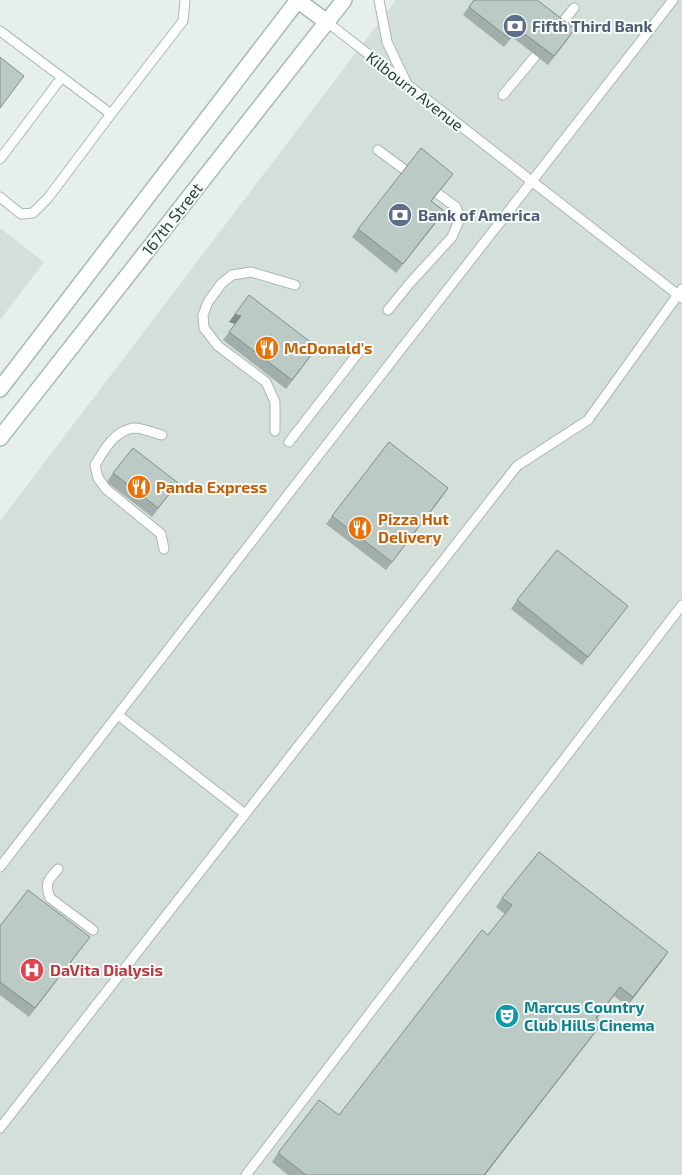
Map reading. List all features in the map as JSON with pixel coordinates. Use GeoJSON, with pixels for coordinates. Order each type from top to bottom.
{"type":"FeatureCollection","features":[{"type":"Feature","properties":{"kind":"main road","name":"167th Street"},"geometry":{"type":"LineString","coordinates":[[0,389],[298,0]]}},
{"type":"Feature","properties":{"kind":"main road","name":"Kilbourn Avenue"},"geometry":{"type":"LineString","coordinates":[[298,0],[326,22]]}},
{"type":"Feature","properties":{"kind":"main road","name":"167th Street"},"geometry":{"type":"LineString","coordinates":[[0,438],[344,0]]}},
{"type":"Feature","properties":{"kind":"lane"},"geometry":{"type":"LineString","coordinates":[[0,197],[21,214],[33,214],[48,198],[183,21],[185,0]]}},
{"type":"Feature","properties":{"kind":"lane"},"geometry":{"type":"LineString","coordinates":[[379,0],[387,42],[409,86]]}},
{"type":"Feature","properties":{"kind":"lane"},"geometry":{"type":"LineString","coordinates":[[0,867],[673,0]]}},
{"type":"Feature","properties":{"kind":"lane"},"geometry":{"type":"LineString","coordinates":[[503,95],[574,8]]}},
{"type":"Feature","properties":{"kind":"lane","name":"Kilbourn Avenue"},"geometry":{"type":"LineString","coordinates":[[326,22],[532,182],[681,294]]}},
{"type":"Feature","properties":{"kind":"lane"},"geometry":{"type":"LineString","coordinates":[[0,31],[111,114]]}},
{"type":"Feature","properties":{"kind":"lane"},"geometry":{"type":"LineString","coordinates":[[0,160],[62,78]]}},
{"type":"Feature","properties":{"kind":"lane"},"geometry":{"type":"LineString","coordinates":[[378,150],[417,178]]}},
{"type":"Feature","properties":{"kind":"lane"},"geometry":{"type":"LineString","coordinates":[[388,310],[452,237],[460,218],[456,207],[425,184]]}},
{"type":"Feature","properties":{"kind":"lane"},"geometry":{"type":"LineString","coordinates":[[275,431],[275,402],[266,382],[218,346],[204,328],[203,315],[208,302],[221,284],[232,274],[251,272],[296,285]]}},
{"type":"Feature","properties":{"kind":"lane"},"geometry":{"type":"LineString","coordinates":[[0,1128],[517,466],[588,420],[681,294]]}},
{"type":"Feature","properties":{"kind":"lane"},"geometry":{"type":"LineString","coordinates":[[289,442],[362,348]]}},
{"type":"Feature","properties":{"kind":"lane"},"geometry":{"type":"LineString","coordinates":[[162,435],[136,428],[121,432],[103,452],[95,465],[98,478],[106,489],[161,534],[164,549]]}},
{"type":"Feature","properties":{"kind":"lane"},"geometry":{"type":"LineString","coordinates":[[246,1175],[682,605]]}},
{"type":"Feature","properties":{"kind":"lane"},"geometry":{"type":"LineString","coordinates":[[118,715],[245,814]]}},
{"type":"Feature","properties":{"kind":"lane"},"geometry":{"type":"LineString","coordinates":[[58,869],[48,879],[50,898],[93,930]]}},
{"type":"Feature","properties":{"kind":"shaded area"},"geometry":{"type":"Polygon","coordinates":[[[396,0],[682,0],[682,1175],[0,1175],[0,521],[396,0]]]}},
{"type":"Feature","properties":{"kind":"shaded area"},"geometry":{"type":"Polygon","coordinates":[[[0,228],[44,262],[0,320],[0,228]]]}},
{"type":"Feature","properties":{"kind":"building","name":"Fifth Third Bank"},"geometry":{"type":"Polygon","coordinates":[[[474,0],[537,0],[575,29],[554,56],[518,29],[510,39],[469,7],[474,0]]]}},
{"type":"Feature","properties":{"kind":"building"},"geometry":{"type":"Polygon","coordinates":[[[0,57],[24,76],[0,108],[0,57]]]}},
{"type":"Feature","properties":{"kind":"building","name":"Bank of America"},"geometry":{"type":"Polygon","coordinates":[[[421,148],[453,174],[431,201],[444,211],[403,264],[358,229],[421,148]]]}},
{"type":"Feature","properties":{"kind":"building","name":"McDonald's"},"geometry":{"type":"Polygon","coordinates":[[[249,295],[317,347],[292,380],[229,332],[241,316],[235,314],[249,295]]]}},
{"type":"Feature","properties":{"kind":"building"},"geometry":{"type":"Polygon","coordinates":[[[389,442],[448,488],[392,562],[332,516],[389,442]]]}},
{"type":"Feature","properties":{"kind":"building","name":"Panda Express"},"geometry":{"type":"Polygon","coordinates":[[[133,448],[178,483],[158,508],[113,473],[133,448]]]}},
{"type":"Feature","properties":{"kind":"building"},"geometry":{"type":"Polygon","coordinates":[[[557,550],[628,606],[588,657],[517,600],[557,550]]]}},
{"type":"Feature","properties":{"kind":"building","name":"Marcus Country Club Hills Cinema"},"geometry":{"type":"Polygon","coordinates":[[[539,852],[668,952],[633,997],[620,987],[596,1018],[602,1023],[484,1175],[306,1175],[278,1153],[319,1100],[339,1115],[482,930],[488,935],[512,905],[502,898],[539,852]]]}},
{"type":"Feature","properties":{"kind":"building","name":"DaVita Dialysis"},"geometry":{"type":"Polygon","coordinates":[[[28,890],[90,937],[35,1008],[0,982],[0,926],[28,890]]]}},
{"type":"Feature","properties":{"kind":"place","name":"Fifth Third Bank"},"geometry":{"type":"Point","coordinates":[515,26]}},
{"type":"Feature","properties":{"kind":"place","name":"Bank of America"},"geometry":{"type":"Point","coordinates":[400,215]}},
{"type":"Feature","properties":{"kind":"place","name":"McDonald's"},"geometry":{"type":"Point","coordinates":[267,348]}},
{"type":"Feature","properties":{"kind":"place","name":"Panda Express"},"geometry":{"type":"Point","coordinates":[139,487]}},
{"type":"Feature","properties":{"kind":"place","name":"Pizza Hut Delivery"},"geometry":{"type":"Point","coordinates":[360,528]}},
{"type":"Feature","properties":{"kind":"place","name":"DaVita Dialysis"},"geometry":{"type":"Point","coordinates":[32,970]}},
{"type":"Feature","properties":{"kind":"place","name":"Marcus Country Club Hills Cinema"},"geometry":{"type":"Point","coordinates":[507,1016]}}]}
